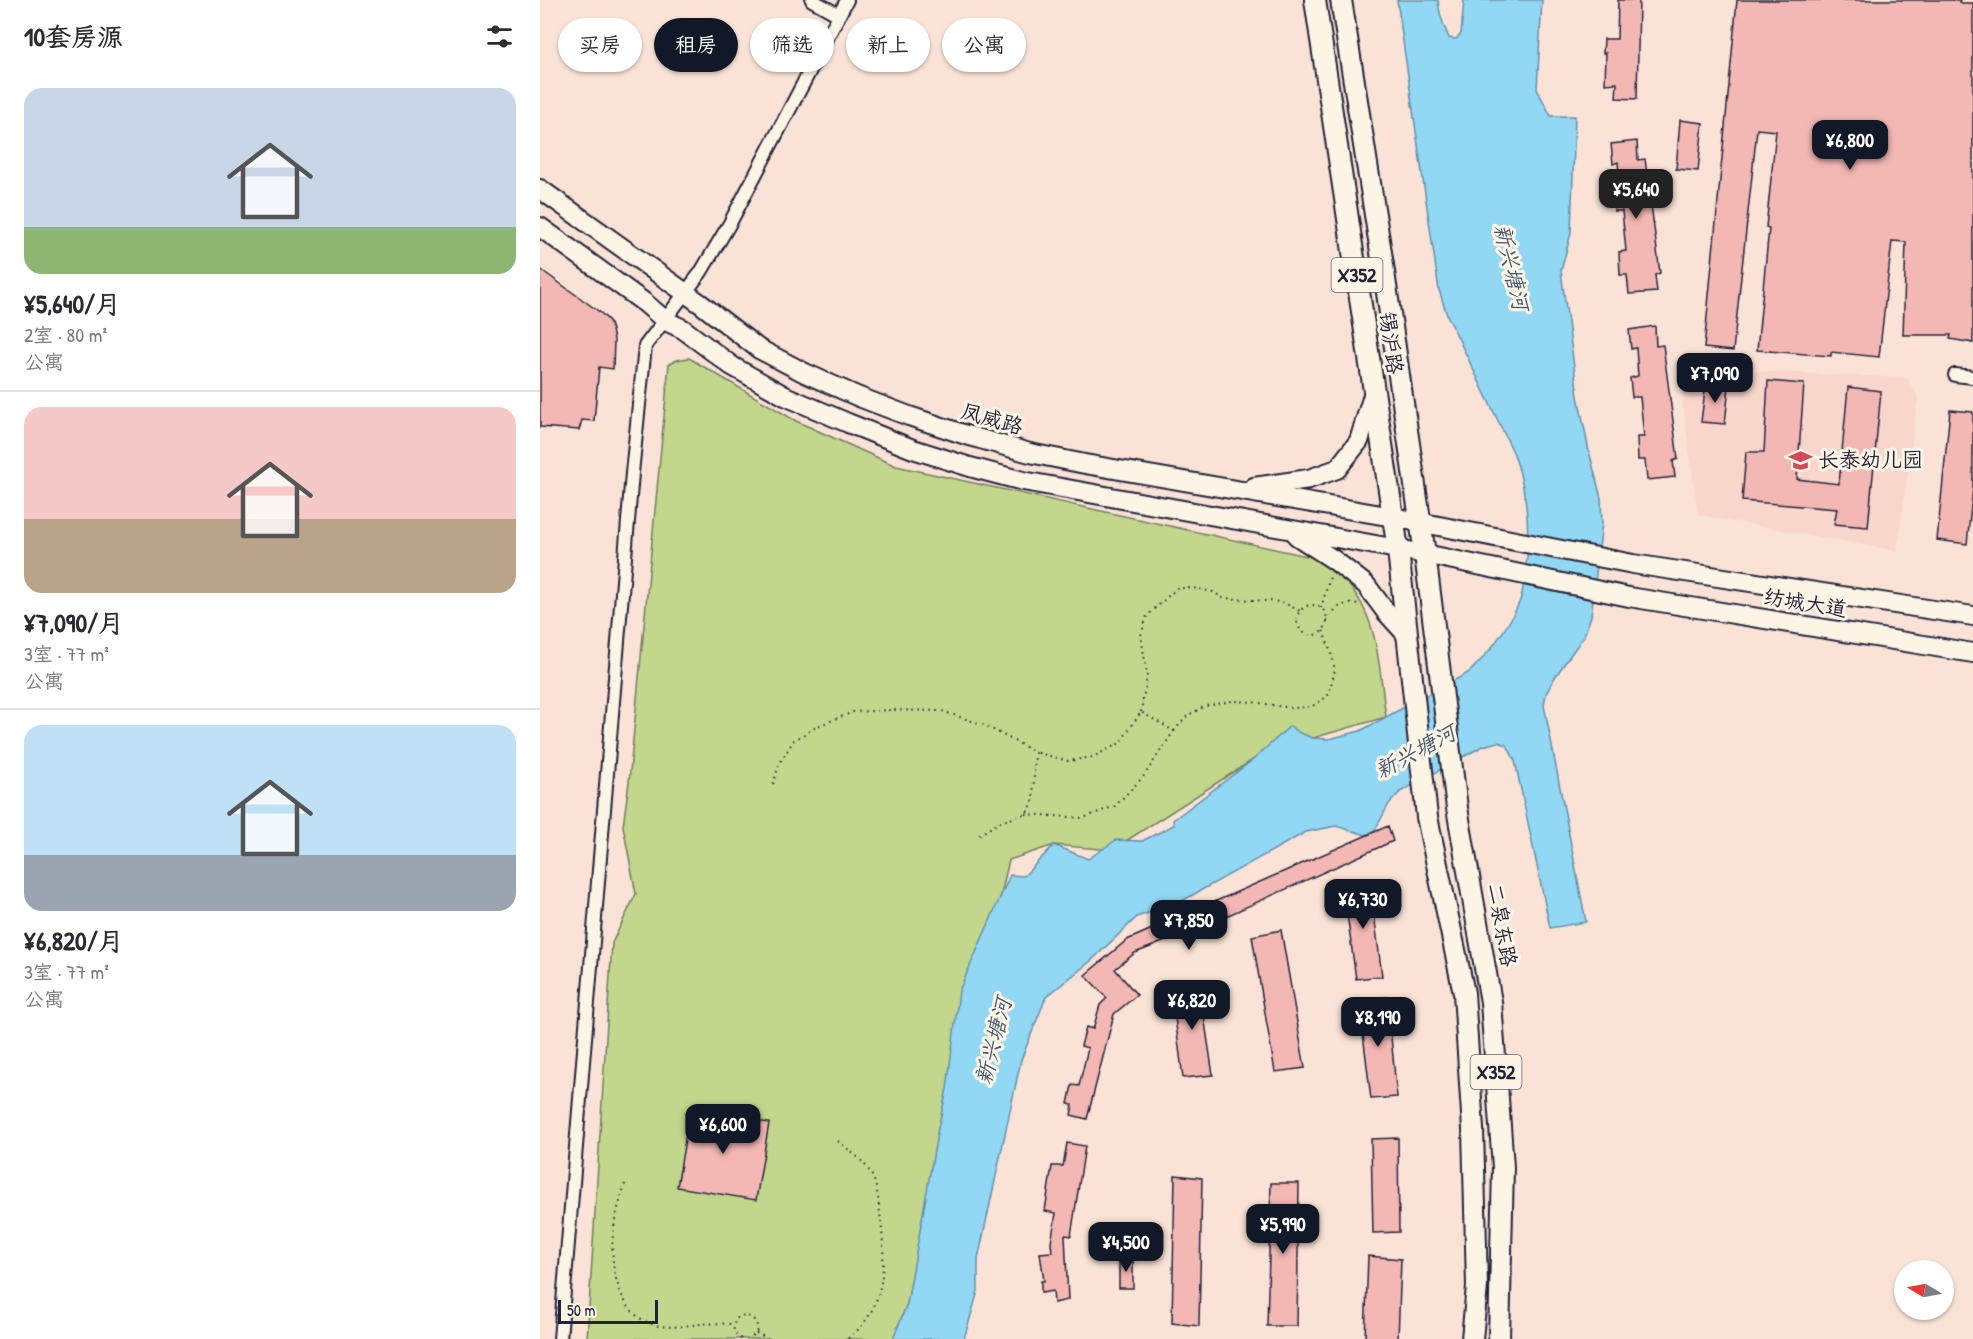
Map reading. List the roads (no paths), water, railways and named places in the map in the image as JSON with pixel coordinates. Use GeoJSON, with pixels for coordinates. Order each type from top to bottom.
{"type":"FeatureCollection","features":[{"type":"Feature","properties":{"kind":"main road","name":"锡沪路"},"geometry":{"type":"LineString","coordinates":[[1316,0],[1398,550]]}},
{"type":"Feature","properties":{"kind":"main road","name":"锡沪路"},"geometry":{"type":"LineString","coordinates":[[1341,0],[1383,265],[1419,522]]}},
{"type":"Feature","properties":{"kind":"main road","name":"凤威路"},"geometry":{"type":"LineString","coordinates":[[540,189],[759,349],[806,373],[909,416],[1030,453],[1393,516],[1493,536]]}},
{"type":"Feature","properties":{"kind":"main road"},"geometry":{"type":"LineString","coordinates":[[540,227],[645,303],[666,321],[683,330],[732,366],[785,396],[913,449],[1023,481],[1425,554]]}},
{"type":"Feature","properties":{"kind":"main road"},"geometry":{"type":"LineString","coordinates":[[1236,490],[1309,479],[1337,469],[1359,441],[1374,392]]}},
{"type":"Feature","properties":{"kind":"main road","name":"二泉东路"},"geometry":{"type":"LineString","coordinates":[[1419,522],[1457,808],[1491,1002],[1503,1167],[1499,1339]]}},
{"type":"Feature","properties":{"kind":"main road"},"geometry":{"type":"LineString","coordinates":[[1282,528],[1313,545],[1366,585],[1406,634]]}},
{"type":"Feature","properties":{"kind":"main road","name":"纺城大道"},"geometry":{"type":"LineString","coordinates":[[1493,536],[1633,564],[1973,616]]}},
{"type":"Feature","properties":{"kind":"main road","name":"X352"},"geometry":{"type":"LineString","coordinates":[[1398,550],[1427,817],[1464,993],[1473,1129],[1477,1286],[1472,1339]]}},
{"type":"Feature","properties":{"kind":"main road","name":"纺城大道"},"geometry":{"type":"LineString","coordinates":[[1425,554],[1629,597],[1973,653]]}},
{"type":"Feature","properties":{"kind":"street"},"geometry":{"type":"LineString","coordinates":[[812,0],[839,15]]}},
{"type":"Feature","properties":{"kind":"street"},"geometry":{"type":"LineString","coordinates":[[560,1339],[631,484],[645,346],[666,321],[700,272],[730,223],[847,0]]}},
{"type":"Feature","properties":{"kind":"street"},"geometry":{"type":"LineString","coordinates":[[1955,375],[1973,377]]}},
{"type":"Feature","properties":{"kind":"water","name":"新兴塘河"},"geometry":{"type":"Polygon","coordinates":[[[1397,0],[1438,0],[1439,10],[1449,38],[1456,39],[1461,34],[1464,0],[1542,0],[1537,89],[1551,116],[1575,116],[1571,233],[1561,271],[1578,396],[1601,498],[1602,523],[1591,616],[1584,636],[1546,694],[1544,705],[1586,922],[1550,928],[1515,761],[1507,745],[1498,742],[1483,746],[1400,792],[1389,804],[1375,830],[1366,835],[1336,826],[1306,832],[1180,902],[1137,917],[1091,961],[1046,997],[1021,1060],[978,1259],[978,1291],[964,1339],[893,1339],[907,1304],[947,1089],[959,991],[1010,875],[1024,876],[1054,845],[1088,859],[1116,840],[1142,841],[1174,825],[1173,820],[1254,759],[1290,726],[1313,738],[1329,739],[1360,731],[1468,673],[1497,641],[1520,601],[1528,533],[1519,469],[1514,454],[1447,315],[1439,290],[1397,0]]]}},
{"type":"Feature","properties":{"kind":"place","name":"长泰幼儿园"},"geometry":{"type":"Point","coordinates":[1800,460]}}]}
